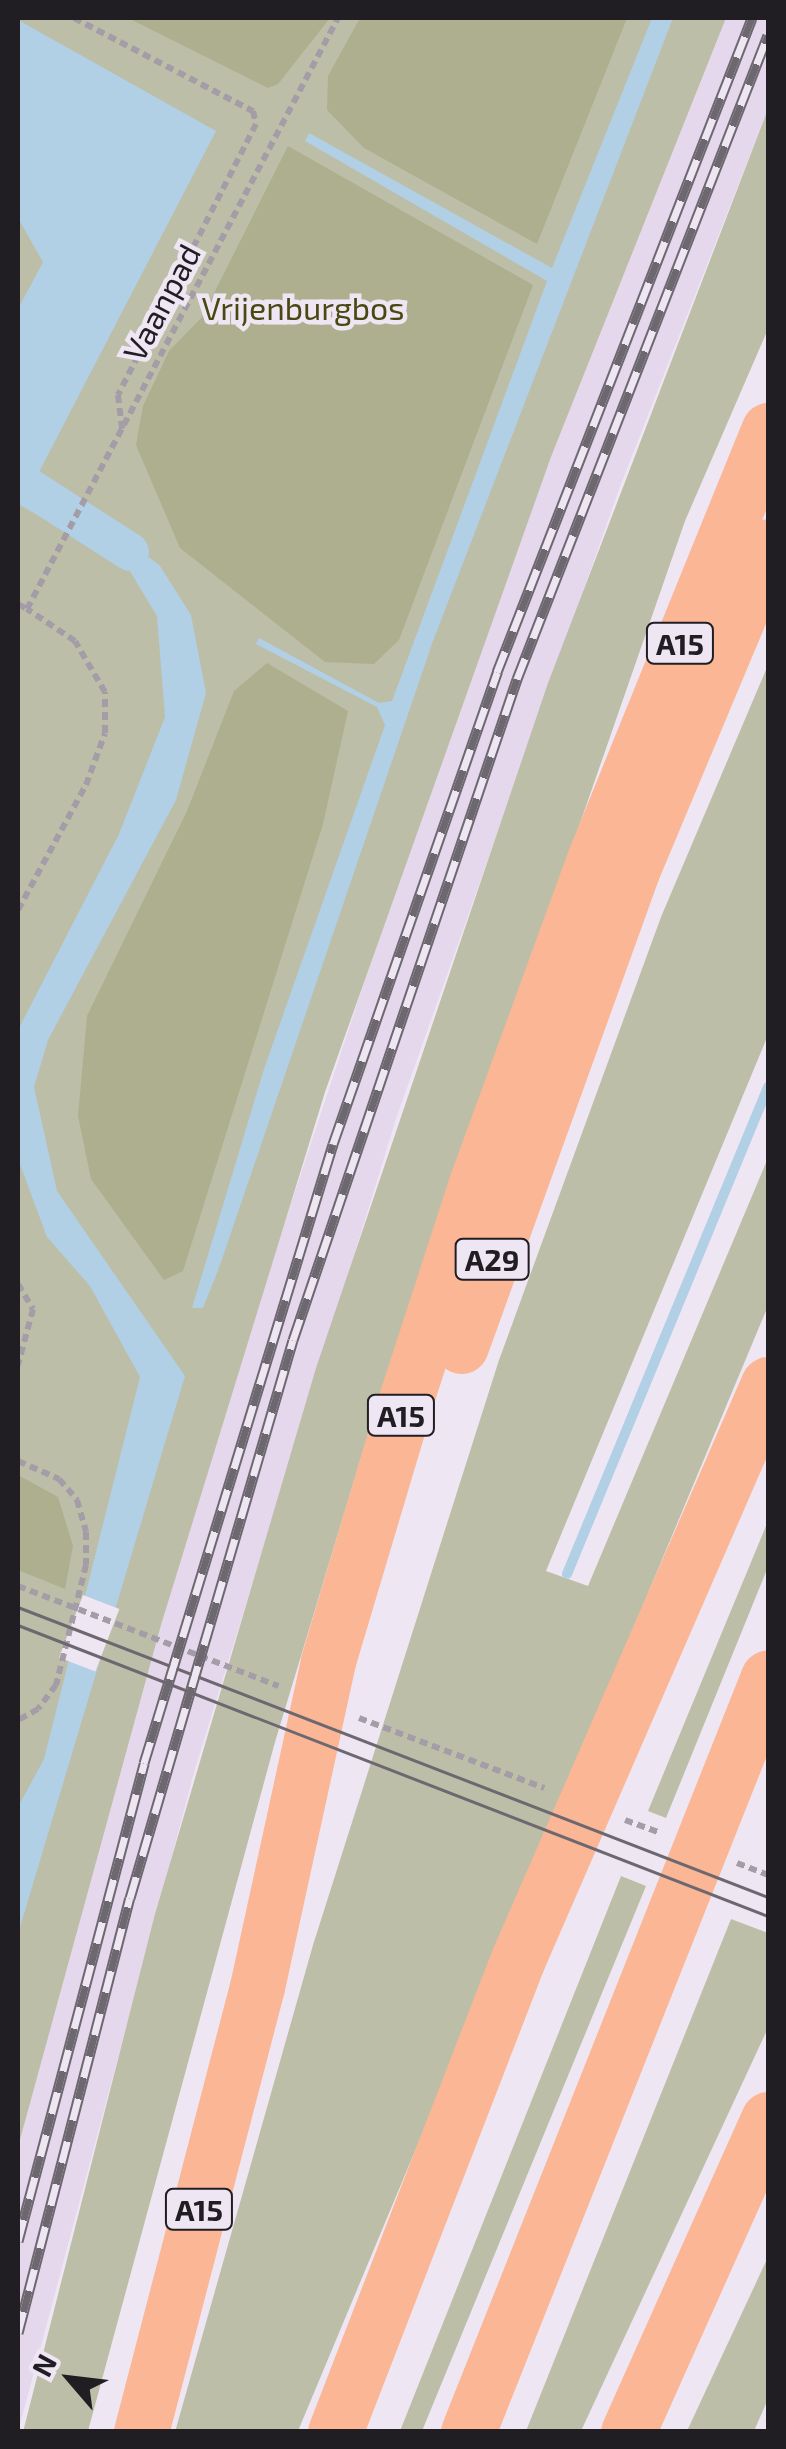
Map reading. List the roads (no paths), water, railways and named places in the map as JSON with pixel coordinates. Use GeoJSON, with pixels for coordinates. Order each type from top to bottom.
{"type":"FeatureCollection","features":[{"type":"Feature","properties":{"kind":"highway","name":"A15"},"geometry":{"type":"LineString","coordinates":[[141,2432],[257,1987],[328,1661],[477,1181],[595,857],[768,430]]}},
{"type":"Feature","properties":{"kind":"highway","name":"A29"},"geometry":{"type":"LineString","coordinates":[[257,1987],[455,1364],[632,871],[768,546]]}},
{"type":"Feature","properties":{"kind":"highway"},"geometry":{"type":"LineString","coordinates":[[335,2432],[518,1959],[768,1384]]}},
{"type":"Feature","properties":{"kind":"highway"},"geometry":{"type":"LineString","coordinates":[[468,2432],[768,1676]]}},
{"type":"Feature","properties":{"kind":"highway"},"geometry":{"type":"LineString","coordinates":[[628,2432],[768,2119]]}},
{"type":"Feature","properties":{"kind":"water"},"geometry":{"type":"Polygon","coordinates":[[[652,18],[673,18],[433,641],[219,1268],[203,1308],[192,1308],[264,1069],[385,725],[377,707],[256,644],[259,638],[379,703],[392,701],[547,281],[305,141],[309,133],[552,268],[652,18]]]}},
{"type":"Feature","properties":{"kind":"water"},"geometry":{"type":"Polygon","coordinates":[[[18,20],[216,131],[38,474],[74,499],[59,527],[18,504],[18,309],[43,262],[18,218],[18,20]]]}},
{"type":"Feature","properties":{"kind":"water"},"geometry":{"type":"Polygon","coordinates":[[[92,512],[160,566],[191,615],[206,693],[176,800],[48,1040],[34,1087],[57,1191],[185,1376],[18,1934],[18,1807],[44,1759],[140,1377],[90,1286],[47,1237],[18,1159],[19,1028],[119,834],[165,717],[157,616],[128,568],[80,538],[92,512]]]}},
{"type":"Feature","properties":{"kind":"waterway"},"geometry":{"type":"LineString","coordinates":[[18,480],[130,552]]}},
{"type":"Feature","properties":{"kind":"waterway"},"geometry":{"type":"LineString","coordinates":[[567,1574],[768,1087]]}},
{"type":"Feature","properties":{"kind":"tram line"},"geometry":{"type":"LineString","coordinates":[[18,1607],[768,1897]]}},
{"type":"Feature","properties":{"kind":"tram line"},"geometry":{"type":"LineString","coordinates":[[18,1625],[768,1916]]}},
{"type":"Feature","properties":{"kind":"railway"},"geometry":{"type":"LineString","coordinates":[[18,2241],[144,1763],[333,1144],[497,672],[752,18]]}},
{"type":"Feature","properties":{"kind":"railway"},"geometry":{"type":"LineString","coordinates":[[18,2333],[130,1898],[293,1340],[517,679],[768,35]]}},
{"type":"Feature","properties":{"kind":"park label","name":"Vrijenburgbos"},"geometry":{"type":"Point","coordinates":[303,307]}}]}
